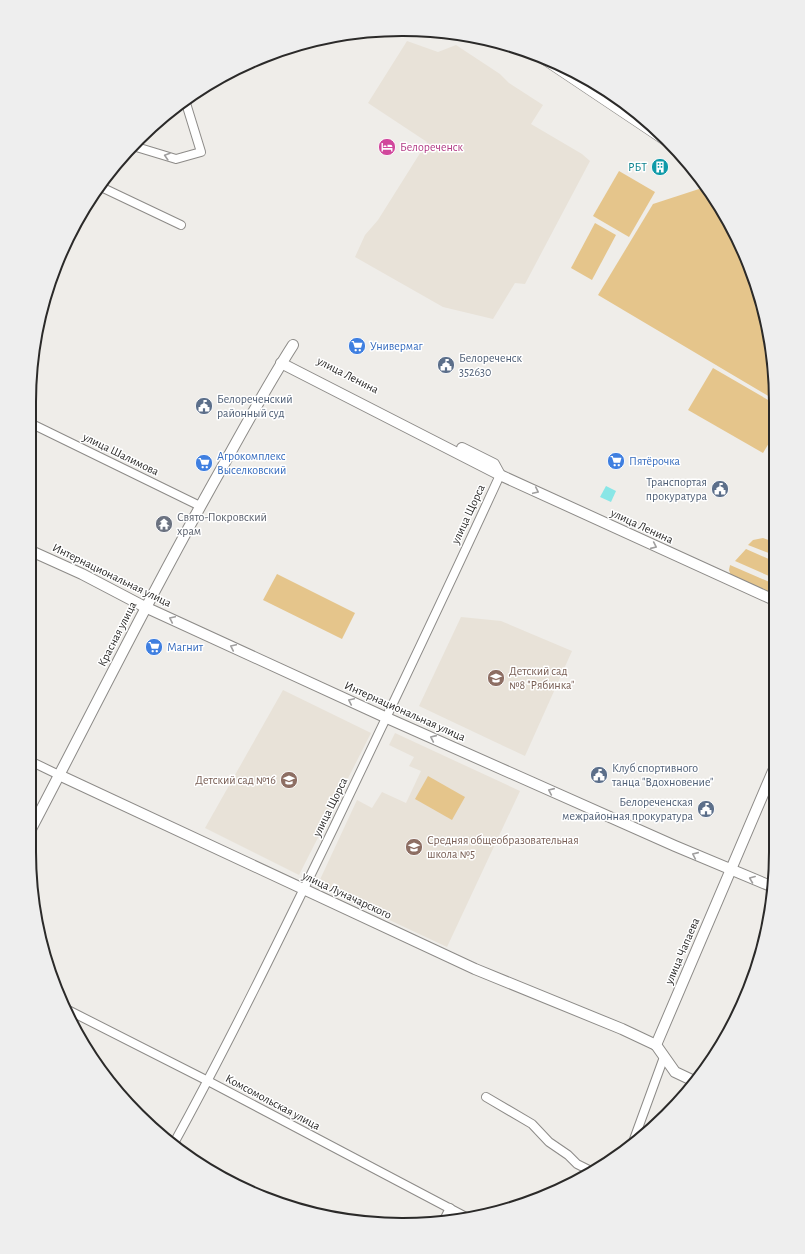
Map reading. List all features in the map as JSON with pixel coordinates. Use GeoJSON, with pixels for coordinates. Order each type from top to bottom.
{"type":"FeatureCollection","features":[{"type":"Feature","properties":{"kind":"main road"},"geometry":{"type":"LineString","coordinates":[[579,81],[639,123]]}},
{"type":"Feature","properties":{"kind":"main road"},"geometry":{"type":"LineString","coordinates":[[603,96],[607,102]]}},
{"type":"Feature","properties":{"kind":"street"},"geometry":{"type":"LineString","coordinates":[[139,148],[176,159],[200,152],[187,106]]}},
{"type":"Feature","properties":{"kind":"street"},"geometry":{"type":"LineString","coordinates":[[105,189],[181,225]]}},
{"type":"Feature","properties":{"kind":"street","name":"Красная улица"},"geometry":{"type":"LineString","coordinates":[[36,820],[145,607],[200,506],[293,345]]}},
{"type":"Feature","properties":{"kind":"street","name":"улица Ленина"},"geometry":{"type":"LineString","coordinates":[[283,360],[500,475],[769,598]]}},
{"type":"Feature","properties":{"kind":"street","name":"улица Шалимова"},"geometry":{"type":"LineString","coordinates":[[36,426],[200,506]]}},
{"type":"Feature","properties":{"kind":"street","name":"улица Щорса"},"geometry":{"type":"LineString","coordinates":[[176,1140],[208,1081],[304,890],[500,475]]}},
{"type":"Feature","properties":{"kind":"street","name":"Интернациональная улица"},"geometry":{"type":"LineString","coordinates":[[36,553],[82,574],[145,607],[386,718],[767,885]]}},
{"type":"Feature","properties":{"kind":"street","name":"улица Луначарского"},"geometry":{"type":"LineString","coordinates":[[36,764],[475,969],[622,1028],[656,1045]]}},
{"type":"Feature","properties":{"kind":"street","name":"улица Чапаева"},"geometry":{"type":"LineString","coordinates":[[656,1045],[769,780]]}},
{"type":"Feature","properties":{"kind":"street","name":"Комсомольская улица"},"geometry":{"type":"LineString","coordinates":[[73,1013],[208,1081],[460,1213]]}},
{"type":"Feature","properties":{"kind":"street"},"geometry":{"type":"LineString","coordinates":[[656,1045],[675,1072],[690,1078]]}},
{"type":"Feature","properties":{"kind":"street"},"geometry":{"type":"LineString","coordinates":[[636,1134],[664,1057]]}},
{"type":"Feature","properties":{"kind":"street"},"geometry":{"type":"LineString","coordinates":[[486,1097],[532,1124],[549,1142],[568,1155],[577,1164],[586,1169]]}},
{"type":"Feature","properties":{"kind":"street"},"geometry":{"type":"LineString","coordinates":[[446,1215],[450,1208]]}},
{"type":"Feature","properties":{"kind":"shaded area"},"geometry":{"type":"Polygon","coordinates":[[[407,41],[438,52],[456,45],[543,105],[531,124],[582,154],[590,161],[525,284],[515,283],[493,319],[443,307],[355,257],[365,235],[378,220],[427,142],[368,103],[407,41]]]}},
{"type":"Feature","properties":{"kind":"shaded area"},"geometry":{"type":"Polygon","coordinates":[[[619,171],[655,192],[629,237],[593,216],[619,171]]]}},
{"type":"Feature","properties":{"kind":"shaded area"},"geometry":{"type":"Polygon","coordinates":[[[699,189],[720,219],[741,262],[757,308],[766,355],[769,396],[598,295],[653,204],[699,189]]]}},
{"type":"Feature","properties":{"kind":"shaded area"},"geometry":{"type":"Polygon","coordinates":[[[595,223],[616,235],[592,280],[571,268],[595,223]]]}},
{"type":"Feature","properties":{"kind":"shaded area"},"geometry":{"type":"Polygon","coordinates":[[[713,368],[769,400],[769,443],[763,453],[688,410],[713,368]]]}},
{"type":"Feature","properties":{"kind":"shaded area"},"geometry":{"type":"Polygon","coordinates":[[[763,538],[769,540],[769,553],[748,545],[753,540],[763,538]]]}},
{"type":"Feature","properties":{"kind":"shaded area"},"geometry":{"type":"Polygon","coordinates":[[[746,549],[769,559],[769,576],[735,561],[746,549]]]}},
{"type":"Feature","properties":{"kind":"shaded area"},"geometry":{"type":"Polygon","coordinates":[[[730,565],[769,582],[769,594],[731,576],[729,570],[730,565]]]}},
{"type":"Feature","properties":{"kind":"shaded area"},"geometry":{"type":"Polygon","coordinates":[[[277,574],[355,613],[342,639],[263,600],[277,574]]]}},
{"type":"Feature","properties":{"kind":"shaded area","name":"Детский сад №8 \"Рябинка\""},"geometry":{"type":"Polygon","coordinates":[[[461,617],[501,621],[572,651],[525,756],[419,706],[461,617]]]}},
{"type":"Feature","properties":{"kind":"shaded area","name":"Детский сад №16"},"geometry":{"type":"Polygon","coordinates":[[[283,690],[371,733],[299,875],[205,828],[283,690]]]}},
{"type":"Feature","properties":{"kind":"shaded area","name":"Средняя общеобразовательная школа №5"},"geometry":{"type":"Polygon","coordinates":[[[395,733],[520,791],[447,947],[317,886],[357,800],[372,808],[382,792],[406,803],[421,771],[409,766],[414,757],[389,745],[395,733]]]}},
{"type":"Feature","properties":{"kind":"shaded area"},"geometry":{"type":"Polygon","coordinates":[[[428,776],[465,797],[452,820],[415,799],[428,776]]]}},
{"type":"Feature","properties":{"kind":"water"},"geometry":{"type":"Polygon","coordinates":[[[606,486],[616,491],[611,502],[600,497],[606,486]]]}},
{"type":"Feature","properties":{"kind":"place","name":"Белореченск"},"geometry":{"type":"Point","coordinates":[387,147]}},
{"type":"Feature","properties":{"kind":"place","name":"РБТ"},"geometry":{"type":"Point","coordinates":[660,167]}},
{"type":"Feature","properties":{"kind":"place","name":"Универмаг"},"geometry":{"type":"Point","coordinates":[357,346]}},
{"type":"Feature","properties":{"kind":"place","name":"Белореченск 352630"},"geometry":{"type":"Point","coordinates":[446,365]}},
{"type":"Feature","properties":{"kind":"place","name":"Белореченский районный суд"},"geometry":{"type":"Point","coordinates":[204,406]}},
{"type":"Feature","properties":{"kind":"place","name":"Пятёрочка"},"geometry":{"type":"Point","coordinates":[616,461]}},
{"type":"Feature","properties":{"kind":"place","name":"Агрокомплекс Выселковский"},"geometry":{"type":"Point","coordinates":[204,463]}},
{"type":"Feature","properties":{"kind":"place","name":"Транспортая прокуратура"},"geometry":{"type":"Point","coordinates":[720,489]}},
{"type":"Feature","properties":{"kind":"place","name":"Свято-Покровский храм"},"geometry":{"type":"Point","coordinates":[164,524]}},
{"type":"Feature","properties":{"kind":"place","name":"Магнит"},"geometry":{"type":"Point","coordinates":[154,647]}},
{"type":"Feature","properties":{"kind":"place","name":"Детский сад №8 \"Рябинка\""},"geometry":{"type":"Point","coordinates":[496,678]}},
{"type":"Feature","properties":{"kind":"place","name":"Клуб спортивного танца \"Вдохновение\""},"geometry":{"type":"Point","coordinates":[599,775]}},
{"type":"Feature","properties":{"kind":"place","name":"Детский сад №16"},"geometry":{"type":"Point","coordinates":[289,780]}},
{"type":"Feature","properties":{"kind":"place","name":"Белореченская межрайонная прокуратура"},"geometry":{"type":"Point","coordinates":[706,809]}},
{"type":"Feature","properties":{"kind":"place","name":"Средняя общеобразовательная школа №5"},"geometry":{"type":"Point","coordinates":[414,847]}}]}
